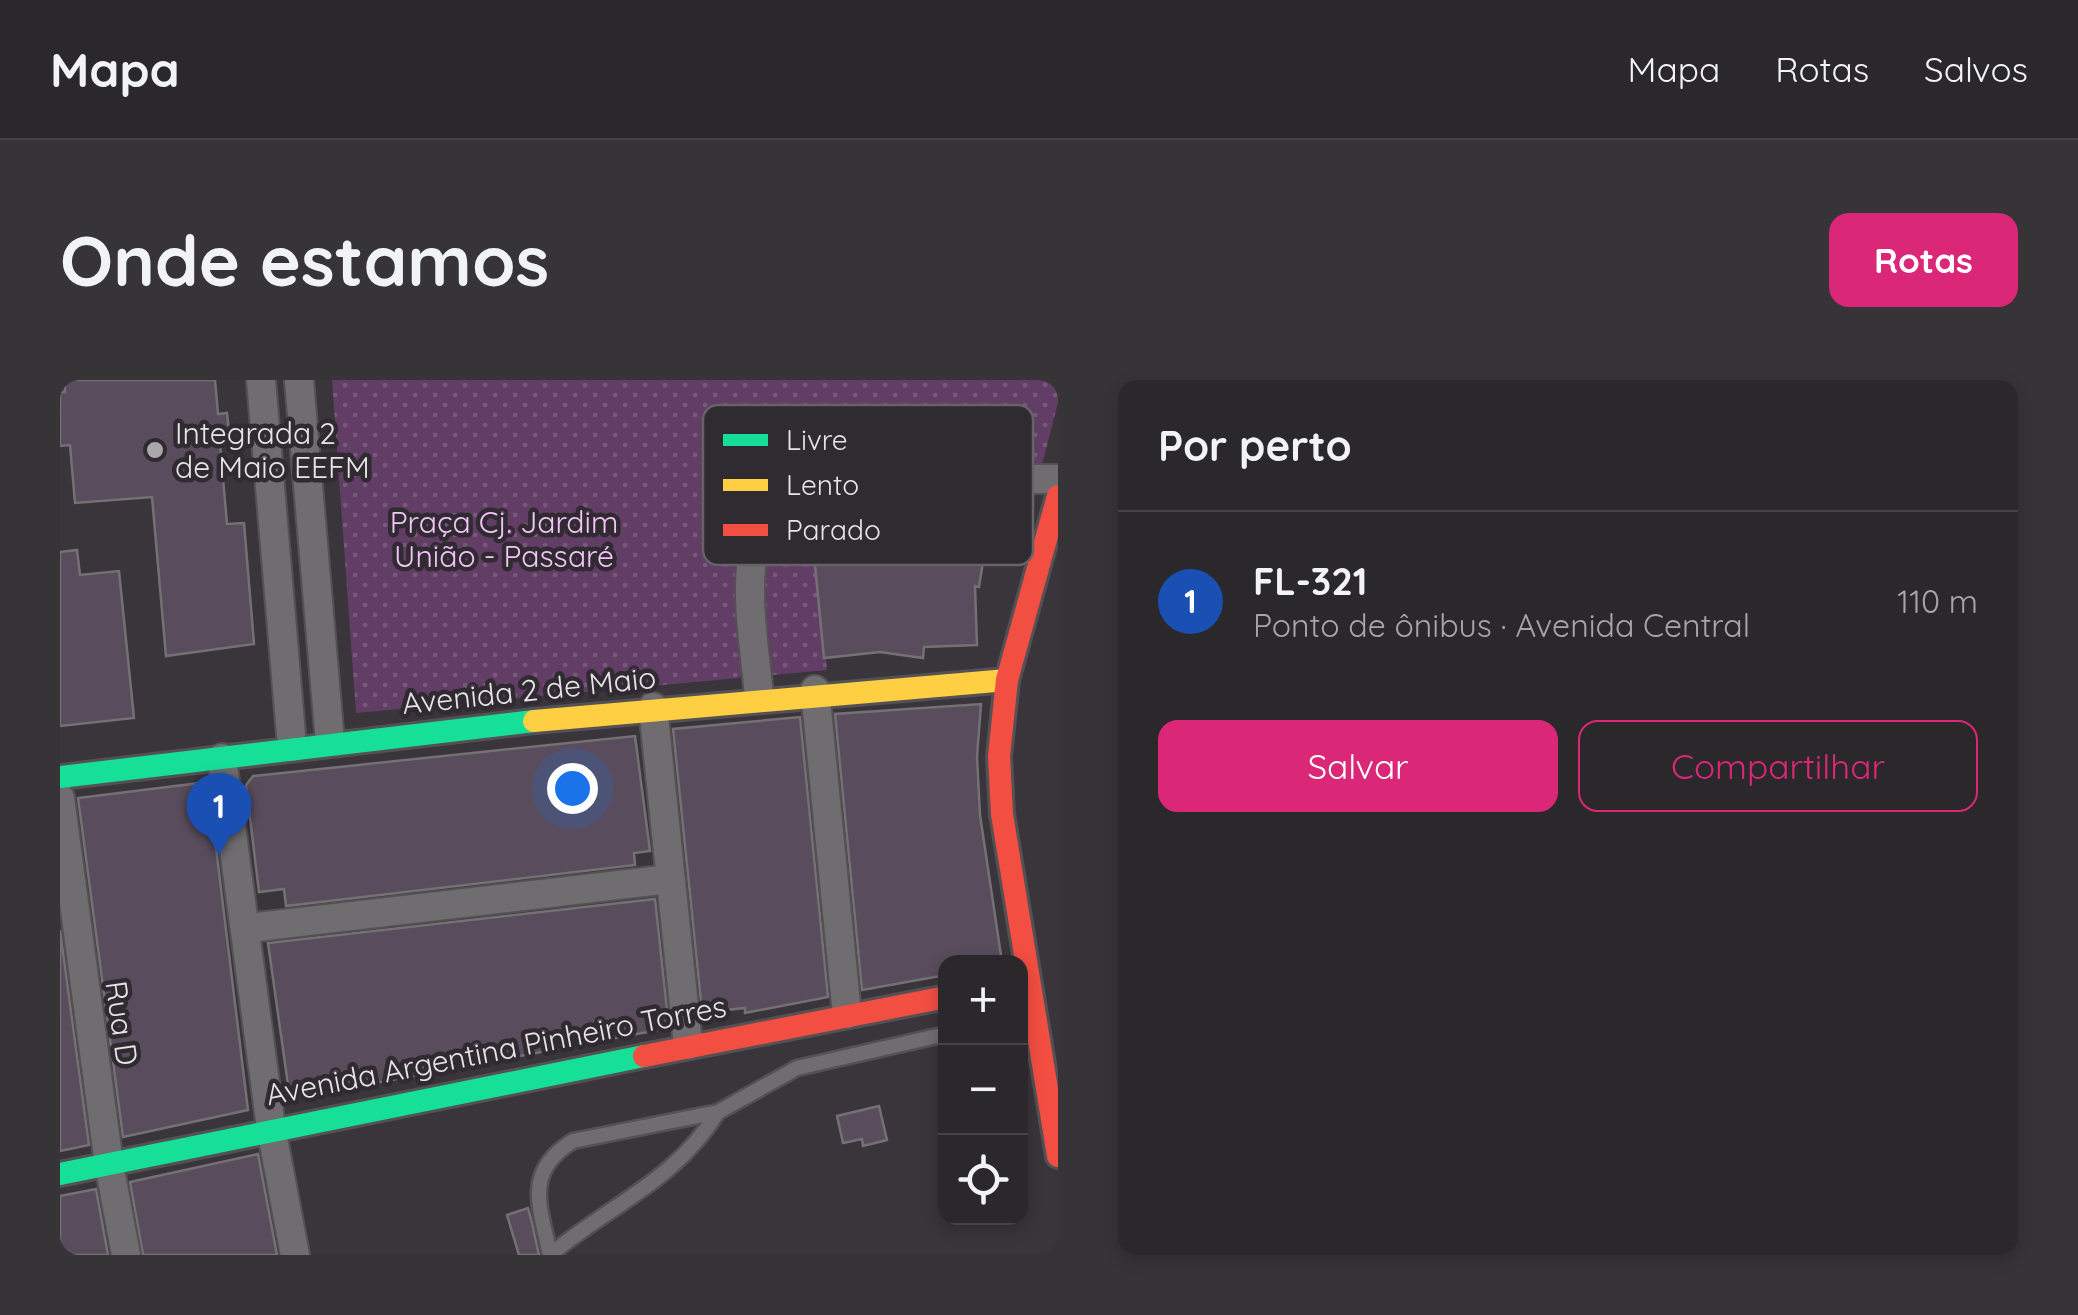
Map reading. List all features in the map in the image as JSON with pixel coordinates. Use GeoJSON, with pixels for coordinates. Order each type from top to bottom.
{"type":"FeatureCollection","features":[{"type":"Feature","properties":{"kind":"street"},"geometry":{"type":"LineString","coordinates":[[260,380],[292,746]]}},
{"type":"Feature","properties":{"kind":"street"},"geometry":{"type":"LineString","coordinates":[[299,380],[330,742]]}},
{"type":"Feature","properties":{"kind":"street"},"geometry":{"type":"LineString","coordinates":[[266,441],[304,439]]}},
{"type":"Feature","properties":{"kind":"street"},"geometry":{"type":"LineString","coordinates":[[1021,955],[1002,814],[999,756],[1007,680],[1054,523],[1058,496]]}},
{"type":"Feature","properties":{"kind":"street"},"geometry":{"type":"LineString","coordinates":[[274,539],[312,537]]}},
{"type":"Feature","properties":{"kind":"street"},"geometry":{"type":"LineString","coordinates":[[752,565],[760,696]]}},
{"type":"Feature","properties":{"kind":"street"},"geometry":{"type":"LineString","coordinates":[[285,664],[323,663]]}},
{"type":"Feature","properties":{"kind":"street","name":"Avenida 2 de Maio"},"geometry":{"type":"LineString","coordinates":[[60,777],[292,746],[816,690],[1007,680]]}},
{"type":"Feature","properties":{"kind":"street"},"geometry":{"type":"LineString","coordinates":[[816,690],[847,1014]]}},
{"type":"Feature","properties":{"kind":"street"},"geometry":{"type":"LineString","coordinates":[[653,707],[688,1045]]}},
{"type":"Feature","properties":{"kind":"street"},"geometry":{"type":"LineString","coordinates":[[222,758],[272,1128],[296,1255]]}},
{"type":"Feature","properties":{"kind":"street","name":"Rua D"},"geometry":{"type":"LineString","coordinates":[[60,798],[109,1164],[126,1255]]}},
{"type":"Feature","properties":{"kind":"street"},"geometry":{"type":"LineString","coordinates":[[248,928],[670,879]]}},
{"type":"Feature","properties":{"kind":"street","name":"Avenida Argentina Pinheiro Torres"},"geometry":{"type":"LineString","coordinates":[[60,1174],[272,1128],[938,997]]}},
{"type":"Feature","properties":{"kind":"street"},"geometry":{"type":"LineString","coordinates":[[1028,1020],[1058,1156]]}},
{"type":"Feature","properties":{"kind":"lane"},"geometry":{"type":"LineString","coordinates":[[718,1112],[698,1143],[668,1174],[592,1220],[550,1254],[538,1189],[541,1172],[553,1154],[596,1133],[718,1112],[797,1068],[938,1036]]}},
{"type":"Feature","properties":{"kind":"green space","name":"Praça Cj. Jardim União - Passaré"},"geometry":{"type":"Polygon","coordinates":[[[332,380],[1058,380],[1058,402],[1039,477],[1033,478],[1033,405],[703,405],[703,565],[818,565],[827,670],[356,713],[332,380]]]}},
{"type":"Feature","properties":{"kind":"building","name":"Integrada 2 de Maio EEFM"},"geometry":{"type":"Polygon","coordinates":[[[64,380],[215,380],[218,414],[227,413],[229,431],[219,432],[227,524],[244,523],[254,644],[166,656],[152,497],[75,503],[70,445],[60,446],[60,392],[65,392],[64,380]]]}},
{"type":"Feature","properties":{"kind":"building"},"geometry":{"type":"Polygon","coordinates":[[[77,550],[80,575],[119,571],[134,718],[60,726],[60,552],[77,550]]]}},
{"type":"Feature","properties":{"kind":"building"},"geometry":{"type":"Polygon","coordinates":[[[815,565],[982,565],[979,587],[975,586],[977,645],[924,647],[923,658],[880,652],[824,658],[815,565]]]}},
{"type":"Feature","properties":{"kind":"building"},"geometry":{"type":"Polygon","coordinates":[[[981,704],[977,757],[980,815],[1001,955],[938,955],[938,976],[862,990],[835,714],[981,704]]]}},
{"type":"Feature","properties":{"kind":"building"},"geometry":{"type":"Polygon","coordinates":[[[800,717],[828,997],[745,1013],[745,1008],[708,1012],[709,1020],[703,1021],[673,729],[800,717]]]}},
{"type":"Feature","properties":{"kind":"building"},"geometry":{"type":"Polygon","coordinates":[[[635,736],[650,851],[634,853],[635,865],[286,906],[284,889],[259,892],[246,785],[253,776],[635,736]]]}},
{"type":"Feature","properties":{"kind":"building"},"geometry":{"type":"Polygon","coordinates":[[[208,782],[248,1110],[123,1137],[78,798],[208,782]]]}},
{"type":"Feature","properties":{"kind":"building"},"geometry":{"type":"Polygon","coordinates":[[[655,899],[669,1028],[290,1099],[268,943],[655,899]]]}},
{"type":"Feature","properties":{"kind":"building"},"geometry":{"type":"Polygon","coordinates":[[[60,930],[89,1145],[60,1151],[60,930]]]}},
{"type":"Feature","properties":{"kind":"building"},"geometry":{"type":"Polygon","coordinates":[[[879,1106],[887,1140],[863,1146],[862,1139],[843,1143],[837,1116],[879,1106]]]}},
{"type":"Feature","properties":{"kind":"building"},"geometry":{"type":"Polygon","coordinates":[[[258,1154],[277,1255],[143,1255],[130,1182],[258,1154]]]}},
{"type":"Feature","properties":{"kind":"building"},"geometry":{"type":"Polygon","coordinates":[[[96,1189],[108,1255],[60,1255],[60,1196],[96,1189]]]}},
{"type":"Feature","properties":{"kind":"building"},"geometry":{"type":"Polygon","coordinates":[[[528,1208],[539,1255],[519,1255],[507,1215],[528,1208]]]}},
{"type":"Feature","properties":{"kind":"traffic: fast"},"geometry":{"type":"LineString","coordinates":[[60,777],[534,721]]}},
{"type":"Feature","properties":{"kind":"traffic: fast"},"geometry":{"type":"LineString","coordinates":[[60,1174],[644,1056]]}},
{"type":"Feature","properties":{"kind":"traffic: slow"},"geometry":{"type":"LineString","coordinates":[[534,721],[1007,680]]}},
{"type":"Feature","properties":{"kind":"traffic: jam"},"geometry":{"type":"LineString","coordinates":[[1058,496],[1007,680],[999,756],[1002,814],[1058,1156]]}},
{"type":"Feature","properties":{"kind":"traffic: jam"},"geometry":{"type":"LineString","coordinates":[[644,1056],[938,999]]}},
{"type":"Feature","properties":{"kind":"place","name":"Integrada 2 de Maio EEFM"},"geometry":{"type":"Point","coordinates":[155,450]}},
{"type":"Feature","properties":{"kind":"place","name":"FL-321"},"geometry":{"type":"Point","coordinates":[219,855]}}]}
